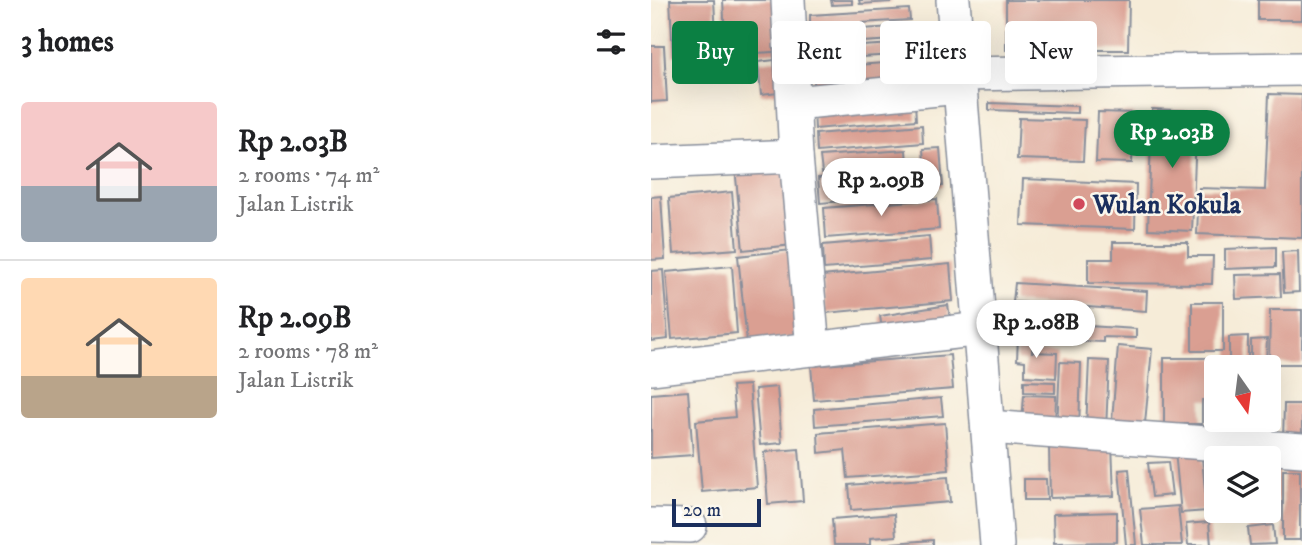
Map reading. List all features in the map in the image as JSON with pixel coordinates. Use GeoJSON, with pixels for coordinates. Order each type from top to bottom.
{"type":"FeatureCollection","features":[{"type":"Feature","properties":{"kind":"street"},"geometry":{"type":"LineString","coordinates":[[788,0],[796,156],[813,349]]}},
{"type":"Feature","properties":{"kind":"street"},"geometry":{"type":"LineString","coordinates":[[953,0],[955,21]]}},
{"type":"Feature","properties":{"kind":"street"},"geometry":{"type":"LineString","coordinates":[[991,80],[1302,69]]}},
{"type":"Feature","properties":{"kind":"street"},"geometry":{"type":"LineString","coordinates":[[794,103],[937,84]]}},
{"type":"Feature","properties":{"kind":"street"},"geometry":{"type":"LineString","coordinates":[[960,84],[997,545]]}},
{"type":"Feature","properties":{"kind":"street"},"geometry":{"type":"LineString","coordinates":[[651,162],[796,156]]}},
{"type":"Feature","properties":{"kind":"street"},"geometry":{"type":"LineString","coordinates":[[651,368],[981,329]]}},
{"type":"Feature","properties":{"kind":"street"},"geometry":{"type":"LineString","coordinates":[[988,428],[1302,450]]}},
{"type":"Feature","properties":{"kind":"street"},"geometry":{"type":"LineString","coordinates":[[651,526],[690,526]]}},
{"type":"Feature","properties":{"kind":"building"},"geometry":{"type":"Polygon","coordinates":[[[670,0],[714,0],[715,21],[672,21],[672,37],[670,0]]]}},
{"type":"Feature","properties":{"kind":"building"},"geometry":{"type":"Polygon","coordinates":[[[723,0],[784,0],[785,21],[772,21],[772,52],[758,53],[758,21],[724,21],[723,0]]]}},
{"type":"Feature","properties":{"kind":"building"},"geometry":{"type":"Polygon","coordinates":[[[831,0],[852,0],[852,4],[832,5],[831,0]]]}},
{"type":"Feature","properties":{"kind":"building"},"geometry":{"type":"Polygon","coordinates":[[[859,0],[891,0],[891,2],[860,4],[859,0]]]}},
{"type":"Feature","properties":{"kind":"building"},"geometry":{"type":"Polygon","coordinates":[[[1006,0],[1129,0],[1128,50],[1097,50],[1097,21],[1006,21],[1006,0]]]}},
{"type":"Feature","properties":{"kind":"building"},"geometry":{"type":"Polygon","coordinates":[[[1258,0],[1302,0],[1302,20],[1258,20],[1258,0]]]}},
{"type":"Feature","properties":{"kind":"building"},"geometry":{"type":"Polygon","coordinates":[[[909,9],[910,20],[866,23],[810,21],[810,15],[909,9]]]}},
{"type":"Feature","properties":{"kind":"building"},"geometry":{"type":"Polygon","coordinates":[[[880,28],[880,41],[866,42],[866,29],[880,28]]]}},
{"type":"Feature","properties":{"kind":"building"},"geometry":{"type":"Polygon","coordinates":[[[880,45],[880,56],[866,57],[866,46],[880,45]]]}},
{"type":"Feature","properties":{"kind":"building"},"geometry":{"type":"Polygon","coordinates":[[[651,46],[664,46],[667,101],[651,102],[651,46]]]}},
{"type":"Feature","properties":{"kind":"building"},"geometry":{"type":"Polygon","coordinates":[[[772,60],[772,84],[786,84],[787,92],[761,95],[758,62],[772,60]]]}},
{"type":"Feature","properties":{"kind":"building"},"geometry":{"type":"Polygon","coordinates":[[[880,63],[880,84],[915,85],[815,93],[814,84],[866,84],[866,64],[880,63]]]}},
{"type":"Feature","properties":{"kind":"building"},"geometry":{"type":"Polygon","coordinates":[[[1269,94],[1302,95],[1302,238],[1197,234],[1199,188],[1265,190],[1269,94]]]}},
{"type":"Feature","properties":{"kind":"building"},"geometry":{"type":"Polygon","coordinates":[[[915,102],[916,120],[815,129],[814,110],[915,102]]]}},
{"type":"Feature","properties":{"kind":"building"},"geometry":{"type":"Polygon","coordinates":[[[989,103],[1077,106],[1077,113],[989,110],[989,103]]]}},
{"type":"Feature","properties":{"kind":"building"},"geometry":{"type":"Polygon","coordinates":[[[1152,109],[1197,111],[1192,231],[1148,229],[1152,109]]]}},
{"type":"Feature","properties":{"kind":"building"},"geometry":{"type":"Polygon","coordinates":[[[1098,112],[1134,113],[1132,163],[1096,162],[1098,112]]]}},
{"type":"Feature","properties":{"kind":"building"},"geometry":{"type":"Polygon","coordinates":[[[1019,118],[1085,120],[1083,161],[1017,159],[1019,118]]]}},
{"type":"Feature","properties":{"kind":"building"},"geometry":{"type":"Polygon","coordinates":[[[922,125],[923,143],[817,152],[816,134],[922,125]]]}},
{"type":"Feature","properties":{"kind":"building"},"geometry":{"type":"Polygon","coordinates":[[[940,148],[943,186],[926,187],[923,149],[940,148]]]}},
{"type":"Feature","properties":{"kind":"building"},"geometry":{"type":"Polygon","coordinates":[[[906,150],[907,166],[822,173],[820,156],[906,150]]]}},
{"type":"Feature","properties":{"kind":"building"},"geometry":{"type":"Polygon","coordinates":[[[785,162],[793,245],[743,250],[735,167],[785,162]]]}},
{"type":"Feature","properties":{"kind":"building"},"geometry":{"type":"Polygon","coordinates":[[[918,169],[920,195],[820,203],[818,178],[918,169]]]}},
{"type":"Feature","properties":{"kind":"building","name":"Wulan Kokula"},"geometry":{"type":"Polygon","coordinates":[[[1023,179],[1136,184],[1135,229],[1021,225],[1023,179]]]}},
{"type":"Feature","properties":{"kind":"building"},"geometry":{"type":"Polygon","coordinates":[[[732,192],[737,249],[673,254],[669,198],[732,192]]]}},
{"type":"Feature","properties":{"kind":"building"},"geometry":{"type":"Polygon","coordinates":[[[661,196],[665,259],[651,260],[651,197],[661,196]]]}},
{"type":"Feature","properties":{"kind":"building"},"geometry":{"type":"Polygon","coordinates":[[[937,199],[939,229],[826,238],[824,208],[937,199]]]}},
{"type":"Feature","properties":{"kind":"building"},"geometry":{"type":"Polygon","coordinates":[[[929,236],[931,260],[824,269],[823,245],[929,236]]]}},
{"type":"Feature","properties":{"kind":"building"},"geometry":{"type":"Polygon","coordinates":[[[1113,242],[1188,242],[1188,256],[1213,256],[1212,284],[1088,283],[1088,259],[1113,259],[1113,242]]]}},
{"type":"Feature","properties":{"kind":"building"},"geometry":{"type":"Polygon","coordinates":[[[1276,247],[1276,267],[1225,269],[1225,249],[1276,247]]]}},
{"type":"Feature","properties":{"kind":"building"},"geometry":{"type":"Polygon","coordinates":[[[791,250],[801,337],[747,342],[738,256],[791,250]]]}},
{"type":"Feature","properties":{"kind":"building"},"geometry":{"type":"Polygon","coordinates":[[[1298,251],[1299,292],[1284,293],[1282,252],[1298,251]]]}},
{"type":"Feature","properties":{"kind":"building"},"geometry":{"type":"Polygon","coordinates":[[[950,264],[953,301],[826,313],[822,276],[950,264]]]}},
{"type":"Feature","properties":{"kind":"building"},"geometry":{"type":"Polygon","coordinates":[[[732,266],[737,333],[672,339],[666,272],[732,266]]]}},
{"type":"Feature","properties":{"kind":"building"},"geometry":{"type":"Polygon","coordinates":[[[663,270],[668,339],[651,341],[651,271],[663,270]]]}},
{"type":"Feature","properties":{"kind":"building"},"geometry":{"type":"Polygon","coordinates":[[[1280,274],[1281,297],[1236,299],[1235,275],[1280,274]]]}},
{"type":"Feature","properties":{"kind":"building"},"geometry":{"type":"Polygon","coordinates":[[[1015,283],[1147,291],[1146,311],[1013,302],[1015,283]]]}},
{"type":"Feature","properties":{"kind":"building"},"geometry":{"type":"Polygon","coordinates":[[[1192,302],[1223,302],[1223,351],[1192,351],[1192,302]]]}},
{"type":"Feature","properties":{"kind":"building"},"geometry":{"type":"Polygon","coordinates":[[[948,305],[951,324],[883,335],[880,316],[948,305]]]}},
{"type":"Feature","properties":{"kind":"building"},"geometry":{"type":"Polygon","coordinates":[[[1270,310],[1302,310],[1302,364],[1281,364],[1281,355],[1269,355],[1270,310]]]}},
{"type":"Feature","properties":{"kind":"building"},"geometry":{"type":"Polygon","coordinates":[[[1039,323],[1136,329],[1136,338],[1103,337],[1103,342],[1038,339],[1039,323]]]}},
{"type":"Feature","properties":{"kind":"building"},"geometry":{"type":"Polygon","coordinates":[[[1248,336],[1248,355],[1229,355],[1229,337],[1248,336]]]}},
{"type":"Feature","properties":{"kind":"building"},"geometry":{"type":"Polygon","coordinates":[[[1018,337],[1033,338],[1032,352],[1057,353],[1056,378],[1025,376],[1025,361],[1017,360],[1018,337]]]}},
{"type":"Feature","properties":{"kind":"building"},"geometry":{"type":"Polygon","coordinates":[[[1267,339],[1266,355],[1251,355],[1251,340],[1267,339]]]}},
{"type":"Feature","properties":{"kind":"building"},"geometry":{"type":"Polygon","coordinates":[[[1118,346],[1152,349],[1145,423],[1112,421],[1118,346]]]}},
{"type":"Feature","properties":{"kind":"building"},"geometry":{"type":"Polygon","coordinates":[[[950,355],[953,389],[814,400],[811,366],[950,355]]]}},
{"type":"Feature","properties":{"kind":"building"},"geometry":{"type":"Polygon","coordinates":[[[1164,358],[1204,358],[1202,424],[1164,424],[1164,358]]]}},
{"type":"Feature","properties":{"kind":"building"},"geometry":{"type":"Polygon","coordinates":[[[1089,360],[1109,361],[1106,430],[1086,429],[1089,360]]]}},
{"type":"Feature","properties":{"kind":"building"},"geometry":{"type":"Polygon","coordinates":[[[1060,362],[1081,363],[1079,430],[1057,429],[1060,362]]]}},
{"type":"Feature","properties":{"kind":"building"},"geometry":{"type":"Polygon","coordinates":[[[1024,381],[1055,382],[1055,393],[1024,392],[1024,381]]]}},
{"type":"Feature","properties":{"kind":"building"},"geometry":{"type":"Polygon","coordinates":[[[749,385],[757,487],[702,492],[696,421],[735,417],[732,386],[749,385]]]}},
{"type":"Feature","properties":{"kind":"building"},"geometry":{"type":"Polygon","coordinates":[[[777,387],[782,443],[760,445],[755,389],[777,387]]]}},
{"type":"Feature","properties":{"kind":"building"},"geometry":{"type":"Polygon","coordinates":[[[688,391],[693,455],[651,458],[651,394],[688,391]]]}},
{"type":"Feature","properties":{"kind":"building"},"geometry":{"type":"Polygon","coordinates":[[[1024,395],[1056,396],[1055,425],[1022,423],[1024,395]]]}},
{"type":"Feature","properties":{"kind":"building"},"geometry":{"type":"Polygon","coordinates":[[[941,398],[943,416],[815,426],[814,409],[941,398]]]}},
{"type":"Feature","properties":{"kind":"building"},"geometry":{"type":"Polygon","coordinates":[[[1284,404],[1302,404],[1302,440],[1283,440],[1284,404]]]}},
{"type":"Feature","properties":{"kind":"building"},"geometry":{"type":"Polygon","coordinates":[[[945,423],[949,470],[848,478],[845,450],[819,453],[818,433],[945,423]]]}},
{"type":"Feature","properties":{"kind":"building"},"geometry":{"type":"Polygon","coordinates":[[[1218,432],[1271,432],[1271,441],[1218,441],[1218,432]]]}},
{"type":"Feature","properties":{"kind":"building"},"geometry":{"type":"Polygon","coordinates":[[[1112,444],[1114,496],[1050,498],[1049,446],[1112,444]]]}},
{"type":"Feature","properties":{"kind":"building"},"geometry":{"type":"Polygon","coordinates":[[[1201,448],[1204,511],[1181,513],[1175,451],[1201,448]]]}},
{"type":"Feature","properties":{"kind":"building"},"geometry":{"type":"Polygon","coordinates":[[[799,449],[803,501],[768,504],[764,452],[799,449]]]}},
{"type":"Feature","properties":{"kind":"building"},"geometry":{"type":"Polygon","coordinates":[[[1168,462],[1172,495],[1152,497],[1148,463],[1168,462]]]}},
{"type":"Feature","properties":{"kind":"building"},"geometry":{"type":"Polygon","coordinates":[[[1129,469],[1136,545],[1126,545],[1119,470],[1129,469]]]}},
{"type":"Feature","properties":{"kind":"building"},"geometry":{"type":"Polygon","coordinates":[[[1283,470],[1300,470],[1300,540],[1283,540],[1283,470]]]}},
{"type":"Feature","properties":{"kind":"building"},"geometry":{"type":"Polygon","coordinates":[[[948,477],[950,502],[851,510],[849,485],[948,477]]]}},
{"type":"Feature","properties":{"kind":"building"},"geometry":{"type":"Polygon","coordinates":[[[1024,479],[1046,479],[1047,500],[1024,500],[1024,479]]]}},
{"type":"Feature","properties":{"kind":"building"},"geometry":{"type":"Polygon","coordinates":[[[1178,506],[1182,545],[1144,545],[1140,509],[1178,506]]]}},
{"type":"Feature","properties":{"kind":"building"},"geometry":{"type":"Polygon","coordinates":[[[1117,512],[1117,542],[1054,543],[1053,514],[1117,512]]]}},
{"type":"Feature","properties":{"kind":"building"},"geometry":{"type":"Polygon","coordinates":[[[894,514],[896,536],[870,538],[870,545],[834,545],[832,519],[894,514]]]}},
{"type":"Feature","properties":{"kind":"building"},"geometry":{"type":"Polygon","coordinates":[[[1209,523],[1211,545],[1188,545],[1186,524],[1209,523]]]}},
{"type":"Feature","properties":{"kind":"building"},"geometry":{"type":"Polygon","coordinates":[[[1273,525],[1275,544],[1250,545],[1248,528],[1273,525]]]}},
{"type":"Feature","properties":{"kind":"building"},"geometry":{"type":"Polygon","coordinates":[[[933,540],[933,545],[892,545],[892,543],[933,540]]]}},
{"type":"Feature","properties":{"kind":"place","name":"Wulan Kokula"},"geometry":{"type":"Point","coordinates":[1079,204]}}]}
